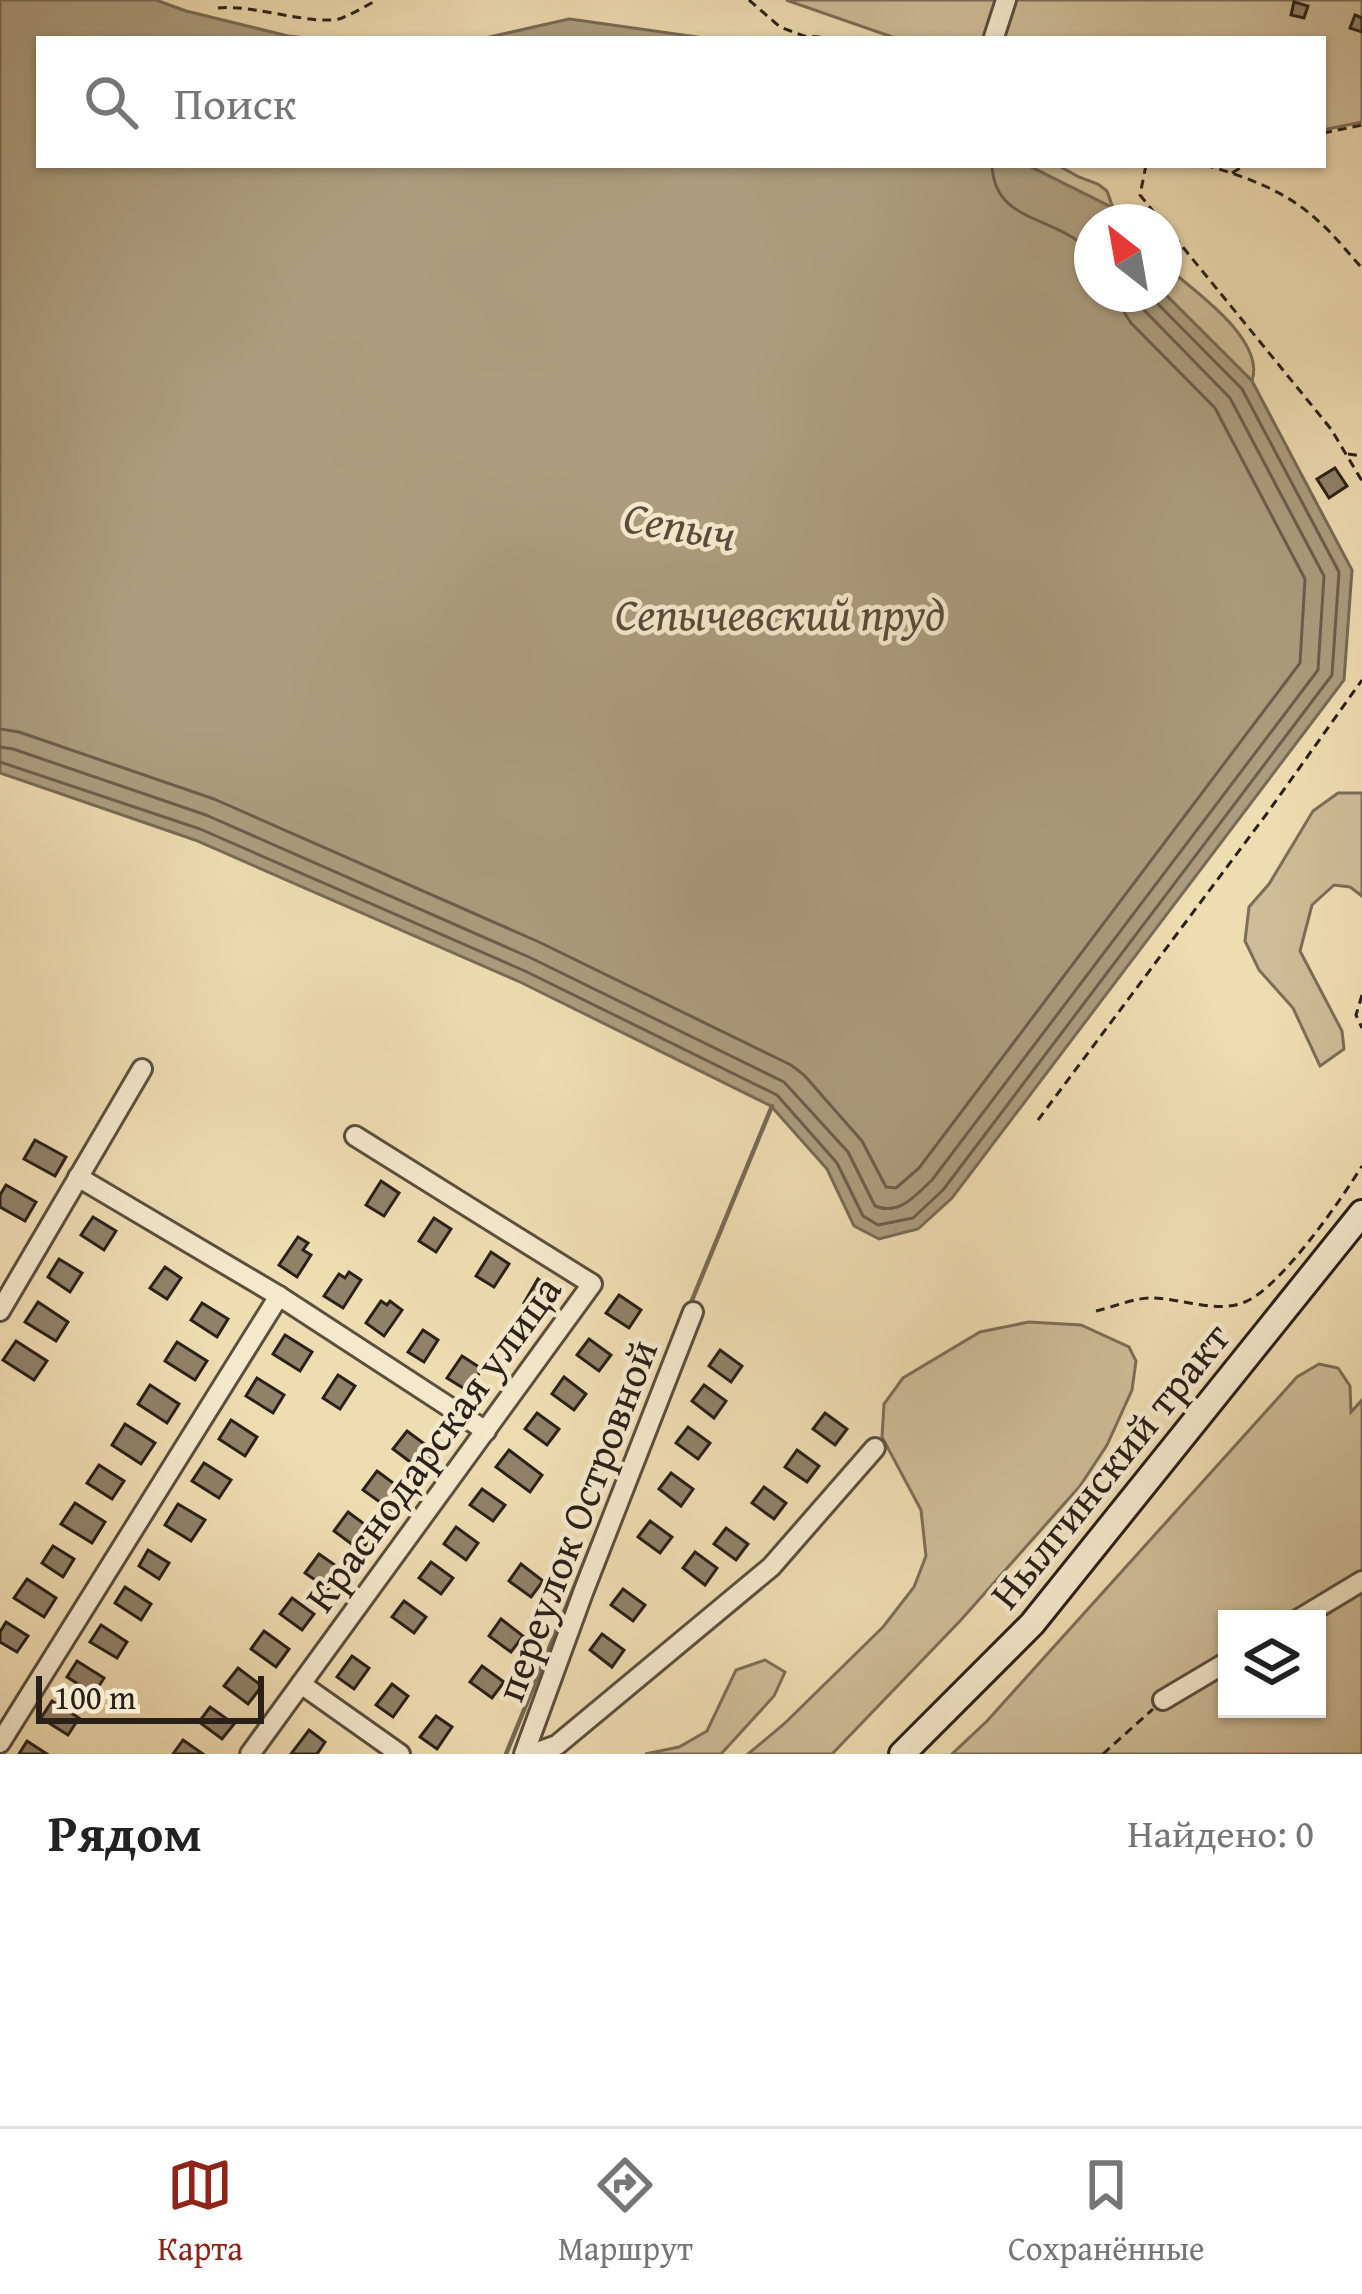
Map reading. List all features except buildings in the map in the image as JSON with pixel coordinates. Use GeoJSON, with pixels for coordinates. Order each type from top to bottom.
{"type":"FeatureCollection","features":[{"type":"Feature","properties":{"kind":"main road","name":"Нылгинский тракт"},"geometry":{"type":"LineString","coordinates":[[902,1754],[1032,1624],[1362,1213]]}},
{"type":"Feature","properties":{"kind":"street"},"geometry":{"type":"LineString","coordinates":[[994,36],[1006,0]]}},
{"type":"Feature","properties":{"kind":"street"},"geometry":{"type":"LineString","coordinates":[[0,1311],[142,1069]]}},
{"type":"Feature","properties":{"kind":"street","name":"Краснодарская улица"},"geometry":{"type":"LineString","coordinates":[[250,1754],[592,1284],[356,1136]]}},
{"type":"Feature","properties":{"kind":"street"},"geometry":{"type":"LineString","coordinates":[[78,1178],[279,1296],[486,1431]]}},
{"type":"Feature","properties":{"kind":"street"},"geometry":{"type":"LineString","coordinates":[[0,1743],[279,1296]]}},
{"type":"Feature","properties":{"kind":"street","name":"переулок Островной"},"geometry":{"type":"LineString","coordinates":[[528,1754],[584,1590],[693,1312]]}},
{"type":"Feature","properties":{"kind":"street"},"geometry":{"type":"LineString","coordinates":[[528,1754],[556,1745],[771,1568],[875,1448]]}},
{"type":"Feature","properties":{"kind":"street"},"geometry":{"type":"LineString","coordinates":[[1314,1610],[1362,1581]]}},
{"type":"Feature","properties":{"kind":"street"},"geometry":{"type":"LineString","coordinates":[[1163,1700],[1218,1667]]}},
{"type":"Feature","properties":{"kind":"street"},"geometry":{"type":"LineString","coordinates":[[301,1684],[400,1754]]}},
{"type":"Feature","properties":{"kind":"path"},"geometry":{"type":"LineString","coordinates":[[218,8],[240,5],[338,20],[377,0]]}},
{"type":"Feature","properties":{"kind":"path"},"geometry":{"type":"LineString","coordinates":[[749,0],[780,27],[804,36]]}},
{"type":"Feature","properties":{"kind":"path"},"geometry":{"type":"LineString","coordinates":[[1326,132],[1362,125]]}},
{"type":"Feature","properties":{"kind":"path"},"geometry":{"type":"LineString","coordinates":[[1145,168],[1140,195],[1147,204]]}},
{"type":"Feature","properties":{"kind":"path"},"geometry":{"type":"LineString","coordinates":[[1217,168],[1297,203],[1362,268]]}},
{"type":"Feature","properties":{"kind":"path"},"geometry":{"type":"LineString","coordinates":[[1232,172],[1239,168]]}},
{"type":"Feature","properties":{"kind":"path"},"geometry":{"type":"LineString","coordinates":[[1182,246],[1330,429],[1362,481]]}},
{"type":"Feature","properties":{"kind":"path"},"geometry":{"type":"LineString","coordinates":[[1346,454],[1362,456]]}},
{"type":"Feature","properties":{"kind":"path"},"geometry":{"type":"LineString","coordinates":[[1038,1120],[1362,680]]}},
{"type":"Feature","properties":{"kind":"path"},"geometry":{"type":"LineString","coordinates":[[1362,995],[1357,1015],[1362,1028]]}},
{"type":"Feature","properties":{"kind":"path"},"geometry":{"type":"LineString","coordinates":[[1096,1311],[1148,1298],[1203,1306],[1244,1304],[1289,1264],[1362,1166]]}},
{"type":"Feature","properties":{"kind":"path"},"geometry":{"type":"LineString","coordinates":[[1103,1754],[1163,1700]]}},
{"type":"Feature","properties":{"kind":"shaded area"},"geometry":{"type":"Polygon","coordinates":[[[786,0],[1362,0],[1362,122],[1326,129],[1326,36],[889,36],[786,0]]]}},
{"type":"Feature","properties":{"kind":"shaded area"},"geometry":{"type":"Polygon","coordinates":[[[1033,168],[1062,168],[1107,191],[1112,204],[1033,168]]]}},
{"type":"Feature","properties":{"kind":"shaded area"},"geometry":{"type":"Polygon","coordinates":[[[1182,280],[1238,332],[1253,365],[1252,381],[1182,311],[1182,280]]]}},
{"type":"Feature","properties":{"kind":"shaded area"},"geometry":{"type":"Polygon","coordinates":[[[1338,793],[1362,793],[1362,896],[1350,887],[1334,885],[1312,905],[1300,951],[1342,1031],[1344,1049],[1320,1066],[1293,1008],[1259,970],[1245,941],[1249,907],[1269,884],[1313,811],[1338,793]]]}},
{"type":"Feature","properties":{"kind":"shaded area"},"geometry":{"type":"Polygon","coordinates":[[[1029,1322],[1081,1325],[1129,1347],[1136,1361],[1132,1390],[1107,1445],[1080,1486],[960,1621],[832,1754],[748,1754],[883,1627],[914,1587],[926,1556],[921,1510],[882,1437],[884,1404],[903,1378],[980,1332],[1029,1322]]]}},
{"type":"Feature","properties":{"kind":"shaded area"},"geometry":{"type":"Polygon","coordinates":[[[1319,1364],[1338,1368],[1350,1386],[1351,1412],[1362,1400],[1362,1754],[952,1754],[1297,1377],[1319,1364]]]}},
{"type":"Feature","properties":{"kind":"shaded area"},"geometry":{"type":"Polygon","coordinates":[[[765,1660],[785,1672],[774,1696],[721,1754],[645,1754],[679,1747],[707,1731],[736,1670],[765,1660]]]}},
{"type":"Feature","properties":{"kind":"water","name":"Сепычевский пруд"},"geometry":{"type":"Polygon","coordinates":[[[0,0],[156,0],[288,36],[36,36],[36,168],[1033,168],[1105,204],[1074,204],[1074,312],[1182,311],[1252,381],[1352,570],[1344,680],[952,1198],[918,1229],[879,1239],[854,1226],[827,1169],[771,1106],[520,982],[195,840],[0,773],[0,0]]]}},
{"type":"Feature","properties":{"kind":"water"},"geometry":{"type":"Polygon","coordinates":[[[570,19],[690,36],[494,36],[570,19]]]}},
{"type":"Feature","properties":{"kind":"waterway"},"geometry":{"type":"LineString","coordinates":[[690,1305],[772,1106]]}},
{"type":"Feature","properties":{"kind":"waterway"},"geometry":{"type":"LineString","coordinates":[[506,1754],[606,1509]]}},
{"type":"Feature","properties":{"kind":"water label","name":"Сепыч"},"geometry":{"type":"Point","coordinates":[680,525]}}]}
